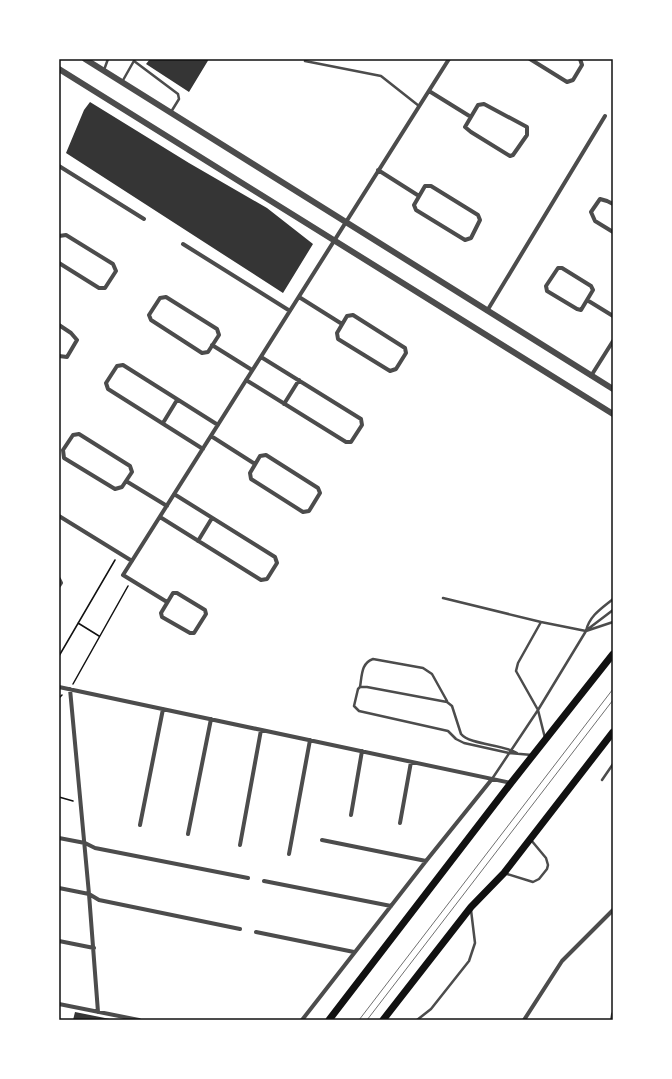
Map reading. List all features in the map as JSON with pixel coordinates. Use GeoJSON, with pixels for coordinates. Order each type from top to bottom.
{"type":"FeatureCollection","features":[{"type":"Feature","properties":{"kind":"main road"},"geometry":{"type":"LineString","coordinates":[[329,1020],[511,783],[613,654]]}},
{"type":"Feature","properties":{"kind":"main road"},"geometry":{"type":"LineString","coordinates":[[383,1020],[471,906],[504,873],[613,732]]}},
{"type":"Feature","properties":{"kind":"street"},"geometry":{"type":"LineString","coordinates":[[85,59],[613,389]]}},
{"type":"Feature","properties":{"kind":"street"},"geometry":{"type":"LineString","coordinates":[[167,602],[123,575],[448,59]]}},
{"type":"Feature","properties":{"kind":"street"},"geometry":{"type":"LineString","coordinates":[[530,59],[567,82],[573,80],[582,65],[580,59]]}},
{"type":"Feature","properties":{"kind":"street"},"geometry":{"type":"LineString","coordinates":[[59,69],[613,414]]}},
{"type":"Feature","properties":{"kind":"street"},"geometry":{"type":"LineString","coordinates":[[429,91],[471,117]]}},
{"type":"Feature","properties":{"kind":"street"},"geometry":{"type":"LineString","coordinates":[[484,104],[527,127],[527,135],[513,155],[510,156],[465,127],[471,117],[478,105],[484,104]]}},
{"type":"Feature","properties":{"kind":"street"},"geometry":{"type":"LineString","coordinates":[[487,311],[605,116]]}},
{"type":"Feature","properties":{"kind":"street"},"geometry":{"type":"LineString","coordinates":[[59,166],[144,219]]}},
{"type":"Feature","properties":{"kind":"street"},"geometry":{"type":"LineString","coordinates":[[378,170],[419,196]]}},
{"type":"Feature","properties":{"kind":"street"},"geometry":{"type":"LineString","coordinates":[[425,186],[431,186],[478,216],[480,220],[471,238],[465,240],[416,210],[414,205],[419,196],[425,186]]}},
{"type":"Feature","properties":{"kind":"street"},"geometry":{"type":"LineString","coordinates":[[613,204],[600,199],[591,212],[595,221],[613,232]]}},
{"type":"Feature","properties":{"kind":"street"},"geometry":{"type":"LineString","coordinates":[[59,236],[66,235],[113,264],[116,271],[104,288],[99,288],[59,263]]}},
{"type":"Feature","properties":{"kind":"street"},"geometry":{"type":"LineString","coordinates":[[183,244],[290,310]]}},
{"type":"Feature","properties":{"kind":"street"},"geometry":{"type":"LineString","coordinates":[[558,268],[562,268],[591,286],[593,290],[587,300],[581,310],[577,309],[548,291],[546,286],[558,268]]}},
{"type":"Feature","properties":{"kind":"street"},"geometry":{"type":"LineString","coordinates":[[166,297],[217,329],[219,335],[212,345],[208,352],[202,353],[151,320],[149,315],[160,298],[166,297]]}},
{"type":"Feature","properties":{"kind":"street"},"geometry":{"type":"LineString","coordinates":[[298,297],[342,324]]}},
{"type":"Feature","properties":{"kind":"street"},"geometry":{"type":"LineString","coordinates":[[587,300],[613,316]]}},
{"type":"Feature","properties":{"kind":"street"},"geometry":{"type":"LineString","coordinates":[[353,315],[405,348],[406,353],[396,370],[390,371],[338,339],[337,333],[342,324],[347,316],[353,315]]}},
{"type":"Feature","properties":{"kind":"street"},"geometry":{"type":"LineString","coordinates":[[59,325],[71,333],[76,340],[67,358],[59,356]]}},
{"type":"Feature","properties":{"kind":"street"},"geometry":{"type":"LineString","coordinates":[[591,376],[613,340]]}},
{"type":"Feature","properties":{"kind":"street"},"geometry":{"type":"LineString","coordinates":[[212,345],[252,370]]}},
{"type":"Feature","properties":{"kind":"street"},"geometry":{"type":"LineString","coordinates":[[246,380],[346,442],[351,442],[362,425],[361,419],[261,356]]}},
{"type":"Feature","properties":{"kind":"street"},"geometry":{"type":"LineString","coordinates":[[203,449],[108,389],[106,383],[117,366],[123,365],[218,425]]}},
{"type":"Feature","properties":{"kind":"street"},"geometry":{"type":"LineString","coordinates":[[284,404],[299,380]]}},
{"type":"Feature","properties":{"kind":"street"},"geometry":{"type":"LineString","coordinates":[[163,423],[178,400]]}},
{"type":"Feature","properties":{"kind":"street"},"geometry":{"type":"LineString","coordinates":[[79,434],[130,466],[132,472],[126,480],[122,487],[114,489],[64,458],[63,450],[73,435],[79,434]]}},
{"type":"Feature","properties":{"kind":"street"},"geometry":{"type":"LineString","coordinates":[[211,436],[255,464]]}},
{"type":"Feature","properties":{"kind":"street"},"geometry":{"type":"LineString","coordinates":[[266,455],[318,488],[320,493],[309,511],[303,512],[251,479],[250,473],[255,464],[260,456],[266,455]]}},
{"type":"Feature","properties":{"kind":"street"},"geometry":{"type":"LineString","coordinates":[[126,480],[167,506]]}},
{"type":"Feature","properties":{"kind":"street"},"geometry":{"type":"LineString","coordinates":[[160,517],[261,580],[267,579],[277,563],[275,557],[174,494]]}},
{"type":"Feature","properties":{"kind":"street"},"geometry":{"type":"LineString","coordinates":[[59,516],[132,561]]}},
{"type":"Feature","properties":{"kind":"street"},"geometry":{"type":"LineString","coordinates":[[198,541],[212,518]]}},
{"type":"Feature","properties":{"kind":"street"},"geometry":{"type":"LineString","coordinates":[[59,579],[61,583],[59,586]]}},
{"type":"Feature","properties":{"kind":"street"},"geometry":{"type":"LineString","coordinates":[[173,593],[178,593],[205,610],[206,614],[194,633],[190,633],[162,616],[161,613],[167,602],[173,593]]}},
{"type":"Feature","properties":{"kind":"street"},"geometry":{"type":"LineString","coordinates":[[59,687],[511,783]]}},
{"type":"Feature","properties":{"kind":"street"},"geometry":{"type":"LineString","coordinates":[[70,689],[85,843],[98,1012]]}},
{"type":"Feature","properties":{"kind":"street"},"geometry":{"type":"LineString","coordinates":[[140,825],[163,709]]}},
{"type":"Feature","properties":{"kind":"street"},"geometry":{"type":"LineString","coordinates":[[188,834],[211,719]]}},
{"type":"Feature","properties":{"kind":"street"},"geometry":{"type":"LineString","coordinates":[[240,844],[261,730]]}},
{"type":"Feature","properties":{"kind":"street"},"geometry":{"type":"LineString","coordinates":[[289,854],[310,740]]}},
{"type":"Feature","properties":{"kind":"street"},"geometry":{"type":"LineString","coordinates":[[351,815],[362,751]]}},
{"type":"Feature","properties":{"kind":"street"},"geometry":{"type":"LineString","coordinates":[[400,823],[411,762]]}},
{"type":"Feature","properties":{"kind":"street"},"geometry":{"type":"LineString","coordinates":[[302,1020],[354,952],[492,779]]}},
{"type":"Feature","properties":{"kind":"street"},"geometry":{"type":"LineString","coordinates":[[59,838],[85,843],[95,848],[248,878]]}},
{"type":"Feature","properties":{"kind":"street"},"geometry":{"type":"LineString","coordinates":[[322,840],[426,861]]}},
{"type":"Feature","properties":{"kind":"street"},"geometry":{"type":"LineString","coordinates":[[264,881],[391,906]]}},
{"type":"Feature","properties":{"kind":"street"},"geometry":{"type":"LineString","coordinates":[[59,888],[89,894],[99,900],[240,929]]}},
{"type":"Feature","properties":{"kind":"street"},"geometry":{"type":"LineString","coordinates":[[524,1020],[562,961],[613,910]]}},
{"type":"Feature","properties":{"kind":"street"},"geometry":{"type":"LineString","coordinates":[[256,932],[354,952]]}},
{"type":"Feature","properties":{"kind":"street"},"geometry":{"type":"LineString","coordinates":[[59,941],[94,948]]}},
{"type":"Feature","properties":{"kind":"street"},"geometry":{"type":"LineString","coordinates":[[59,1004],[139,1020]]}},
{"type":"Feature","properties":{"kind":"street"},"geometry":{"type":"LineString","coordinates":[[612,1020],[613,1014]]}},
{"type":"Feature","properties":{"kind":"lane"},"geometry":{"type":"LineString","coordinates":[[104,70],[108,59]]}},
{"type":"Feature","properties":{"kind":"lane"},"geometry":{"type":"LineString","coordinates":[[122,83],[134,60],[178,94],[179,99],[170,113]]}},
{"type":"Feature","properties":{"kind":"lane"},"geometry":{"type":"LineString","coordinates":[[305,61],[381,76],[419,106]]}},
{"type":"Feature","properties":{"kind":"lane"},"geometry":{"type":"LineString","coordinates":[[443,598],[541,622],[586,631],[613,622]]}},
{"type":"Feature","properties":{"kind":"lane"},"geometry":{"type":"LineString","coordinates":[[492,779],[538,710],[586,631],[590,620],[613,599]]}},
{"type":"Feature","properties":{"kind":"lane"},"geometry":{"type":"LineString","coordinates":[[586,631],[613,610]]}},
{"type":"Feature","properties":{"kind":"lane"},"geometry":{"type":"LineString","coordinates":[[541,622],[516,668],[517,674],[538,710],[545,741]]}},
{"type":"Feature","properties":{"kind":"lane"},"geometry":{"type":"LineString","coordinates":[[517,753],[511,749],[486,744],[464,737],[461,734],[452,706],[447,702],[432,674],[423,668],[373,659],[364,664],[360,687],[358,689],[354,705],[357,710],[448,731],[454,738],[461,742],[509,753],[534,755]]}},
{"type":"Feature","properties":{"kind":"lane"},"geometry":{"type":"LineString","coordinates":[[360,687],[447,702]]}},
{"type":"Feature","properties":{"kind":"lane"},"geometry":{"type":"LineString","coordinates":[[602,780],[613,764]]}},
{"type":"Feature","properties":{"kind":"lane"},"geometry":{"type":"LineString","coordinates":[[504,873],[533,882],[539,879],[548,869],[546,858],[530,838]]}},
{"type":"Feature","properties":{"kind":"lane"},"geometry":{"type":"LineString","coordinates":[[418,1020],[431,1009],[469,961],[475,943],[471,906]]}},
{"type":"Feature","properties":{"kind":"path"},"geometry":{"type":"LineString","coordinates":[[59,656],[115,560]]}},
{"type":"Feature","properties":{"kind":"path"},"geometry":{"type":"LineString","coordinates":[[70,689],[131,581]]}},
{"type":"Feature","properties":{"kind":"path"},"geometry":{"type":"LineString","coordinates":[[78,623],[100,636]]}},
{"type":"Feature","properties":{"kind":"path"},"geometry":{"type":"LineString","coordinates":[[59,797],[81,803]]}},
{"type":"Feature","properties":{"kind":"building"},"geometry":{"type":"Polygon","coordinates":[[[150,59],[209,59],[189,92],[146,64],[150,59]]]}},
{"type":"Feature","properties":{"kind":"building"},"geometry":{"type":"Polygon","coordinates":[[[90,102],[189,163],[267,208],[313,244],[283,293],[66,153],[84,110],[90,102]]]}},
{"type":"Feature","properties":{"kind":"building"},"geometry":{"type":"Polygon","coordinates":[[[75,1012],[110,1019],[110,1020],[73,1020],[75,1012]]]}},
{"type":"Feature","properties":{"kind":"tram line"},"geometry":{"type":"LineString","coordinates":[[359,1020],[613,689]]}},
{"type":"Feature","properties":{"kind":"tram line"},"geometry":{"type":"LineString","coordinates":[[367,1020],[613,700]]}}]}
